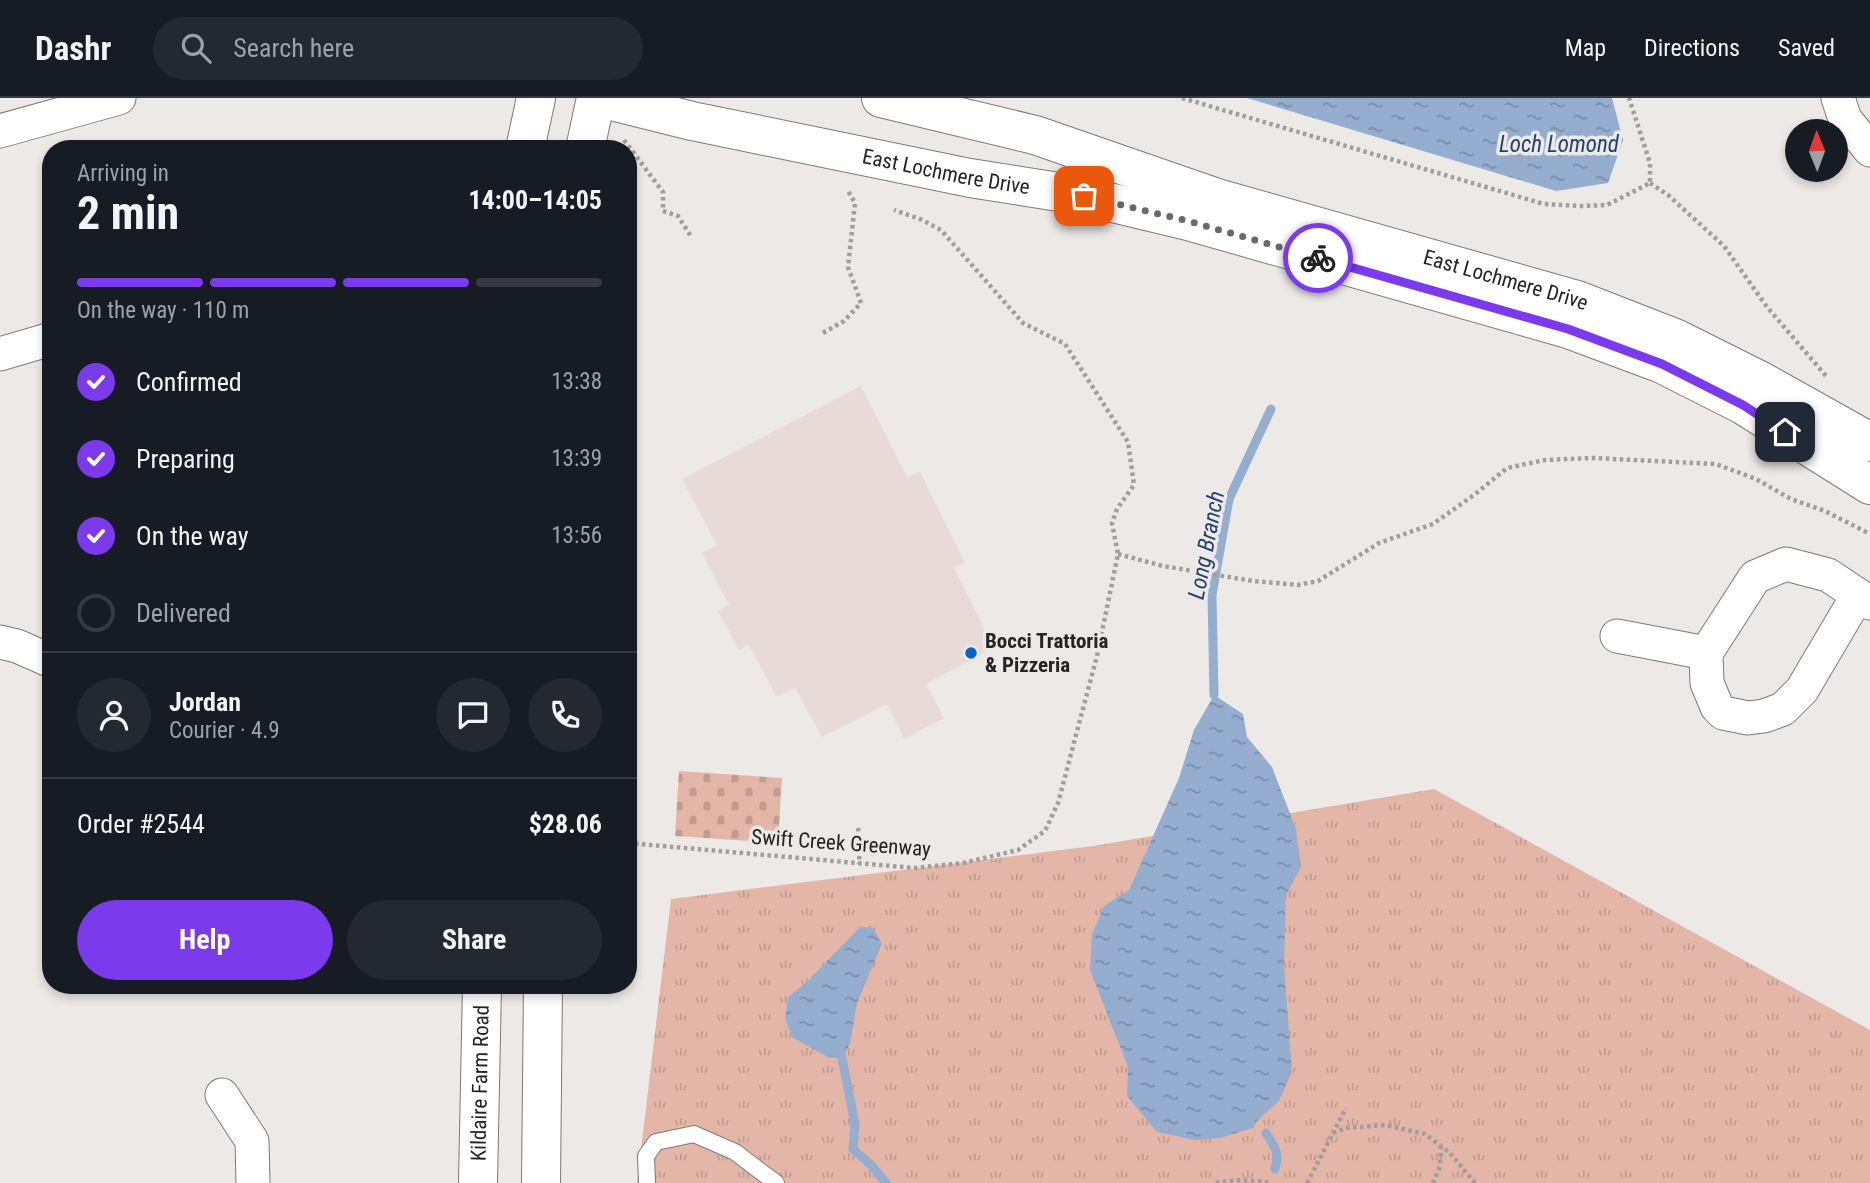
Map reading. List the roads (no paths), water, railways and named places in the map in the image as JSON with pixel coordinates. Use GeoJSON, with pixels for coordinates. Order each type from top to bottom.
{"type":"FeatureCollection","features":[{"type":"Feature","properties":{"kind":"street"},"geometry":{"type":"LineString","coordinates":[[527,140],[536,98]]}},
{"type":"Feature","properties":{"kind":"street"},"geometry":{"type":"LineString","coordinates":[[587,140],[598,98]]}},
{"type":"Feature","properties":{"kind":"street","name":"East Lochmere Drive"},"geometry":{"type":"LineString","coordinates":[[598,98],[746,132],[970,178],[1084,196],[1175,218],[1568,329],[1662,364],[1743,405],[1870,485]]}},
{"type":"Feature","properties":{"kind":"street","name":"East Lochmere Drive"},"geometry":{"type":"LineString","coordinates":[[881,98],[1035,135],[1217,198],[1577,300],[1677,339],[1761,381],[1870,442]]}},
{"type":"Feature","properties":{"kind":"street"},"geometry":{"type":"LineString","coordinates":[[1838,98],[1845,119],[1870,150]]}},
{"type":"Feature","properties":{"kind":"street"},"geometry":{"type":"LineString","coordinates":[[0,131],[113,99]]}},
{"type":"Feature","properties":{"kind":"street"},"geometry":{"type":"LineString","coordinates":[[0,354],[42,342]]}},
{"type":"Feature","properties":{"kind":"street"},"geometry":{"type":"LineString","coordinates":[[1787,564],[1828,575],[1864,599],[1802,690],[1783,709],[1748,718],[1723,713],[1717,707],[1707,683],[1706,653],[1755,577],[1787,564]]}},
{"type":"Feature","properties":{"kind":"street"},"geometry":{"type":"LineString","coordinates":[[1617,636],[1706,653]]}},
{"type":"Feature","properties":{"kind":"street"},"geometry":{"type":"LineString","coordinates":[[0,642],[42,657]]}},
{"type":"Feature","properties":{"kind":"street","name":"Kildaire Farm Road"},"geometry":{"type":"LineString","coordinates":[[478,1183],[482,994]]}},
{"type":"Feature","properties":{"kind":"street"},"geometry":{"type":"LineString","coordinates":[[541,1183],[543,994]]}},
{"type":"Feature","properties":{"kind":"street"},"geometry":{"type":"LineString","coordinates":[[222,1095],[252,1141],[253,1183]]}},
{"type":"Feature","properties":{"kind":"lane"},"geometry":{"type":"LineString","coordinates":[[647,1183],[646,1156],[656,1142],[694,1134],[734,1152],[776,1183]]}},
{"type":"Feature","properties":{"kind":"water","name":"Loch Lomond"},"geometry":{"type":"Polygon","coordinates":[[[1247,98],[1612,98],[1623,140],[1608,183],[1556,191],[1247,98]]]}},
{"type":"Feature","properties":{"kind":"water"},"geometry":{"type":"Polygon","coordinates":[[[1214,695],[1243,714],[1247,737],[1272,767],[1296,829],[1301,867],[1286,895],[1284,966],[1292,1071],[1279,1101],[1253,1128],[1220,1138],[1195,1140],[1157,1132],[1127,1096],[1128,1067],[1090,970],[1092,934],[1104,906],[1129,890],[1179,778],[1194,730],[1214,695]]]}},
{"type":"Feature","properties":{"kind":"water"},"geometry":{"type":"Polygon","coordinates":[[[860,927],[873,928],[882,944],[857,1003],[850,1044],[842,1058],[829,1058],[792,1037],[785,1019],[788,997],[807,982],[860,927]]]}},
{"type":"Feature","properties":{"kind":"waterway","name":"Long Branch"},"geometry":{"type":"LineString","coordinates":[[1214,695],[1212,595],[1229,499],[1271,409]]}},
{"type":"Feature","properties":{"kind":"waterway"},"geometry":{"type":"LineString","coordinates":[[842,1058],[855,1124],[853,1149],[886,1183]]}},
{"type":"Feature","properties":{"kind":"waterway"},"geometry":{"type":"LineString","coordinates":[[1266,1133],[1276,1150],[1275,1169]]}},
{"type":"Feature","properties":{"kind":"place","name":"Bocci Trattoria & Pizzeria"},"geometry":{"type":"Point","coordinates":[971,653]}}]}
